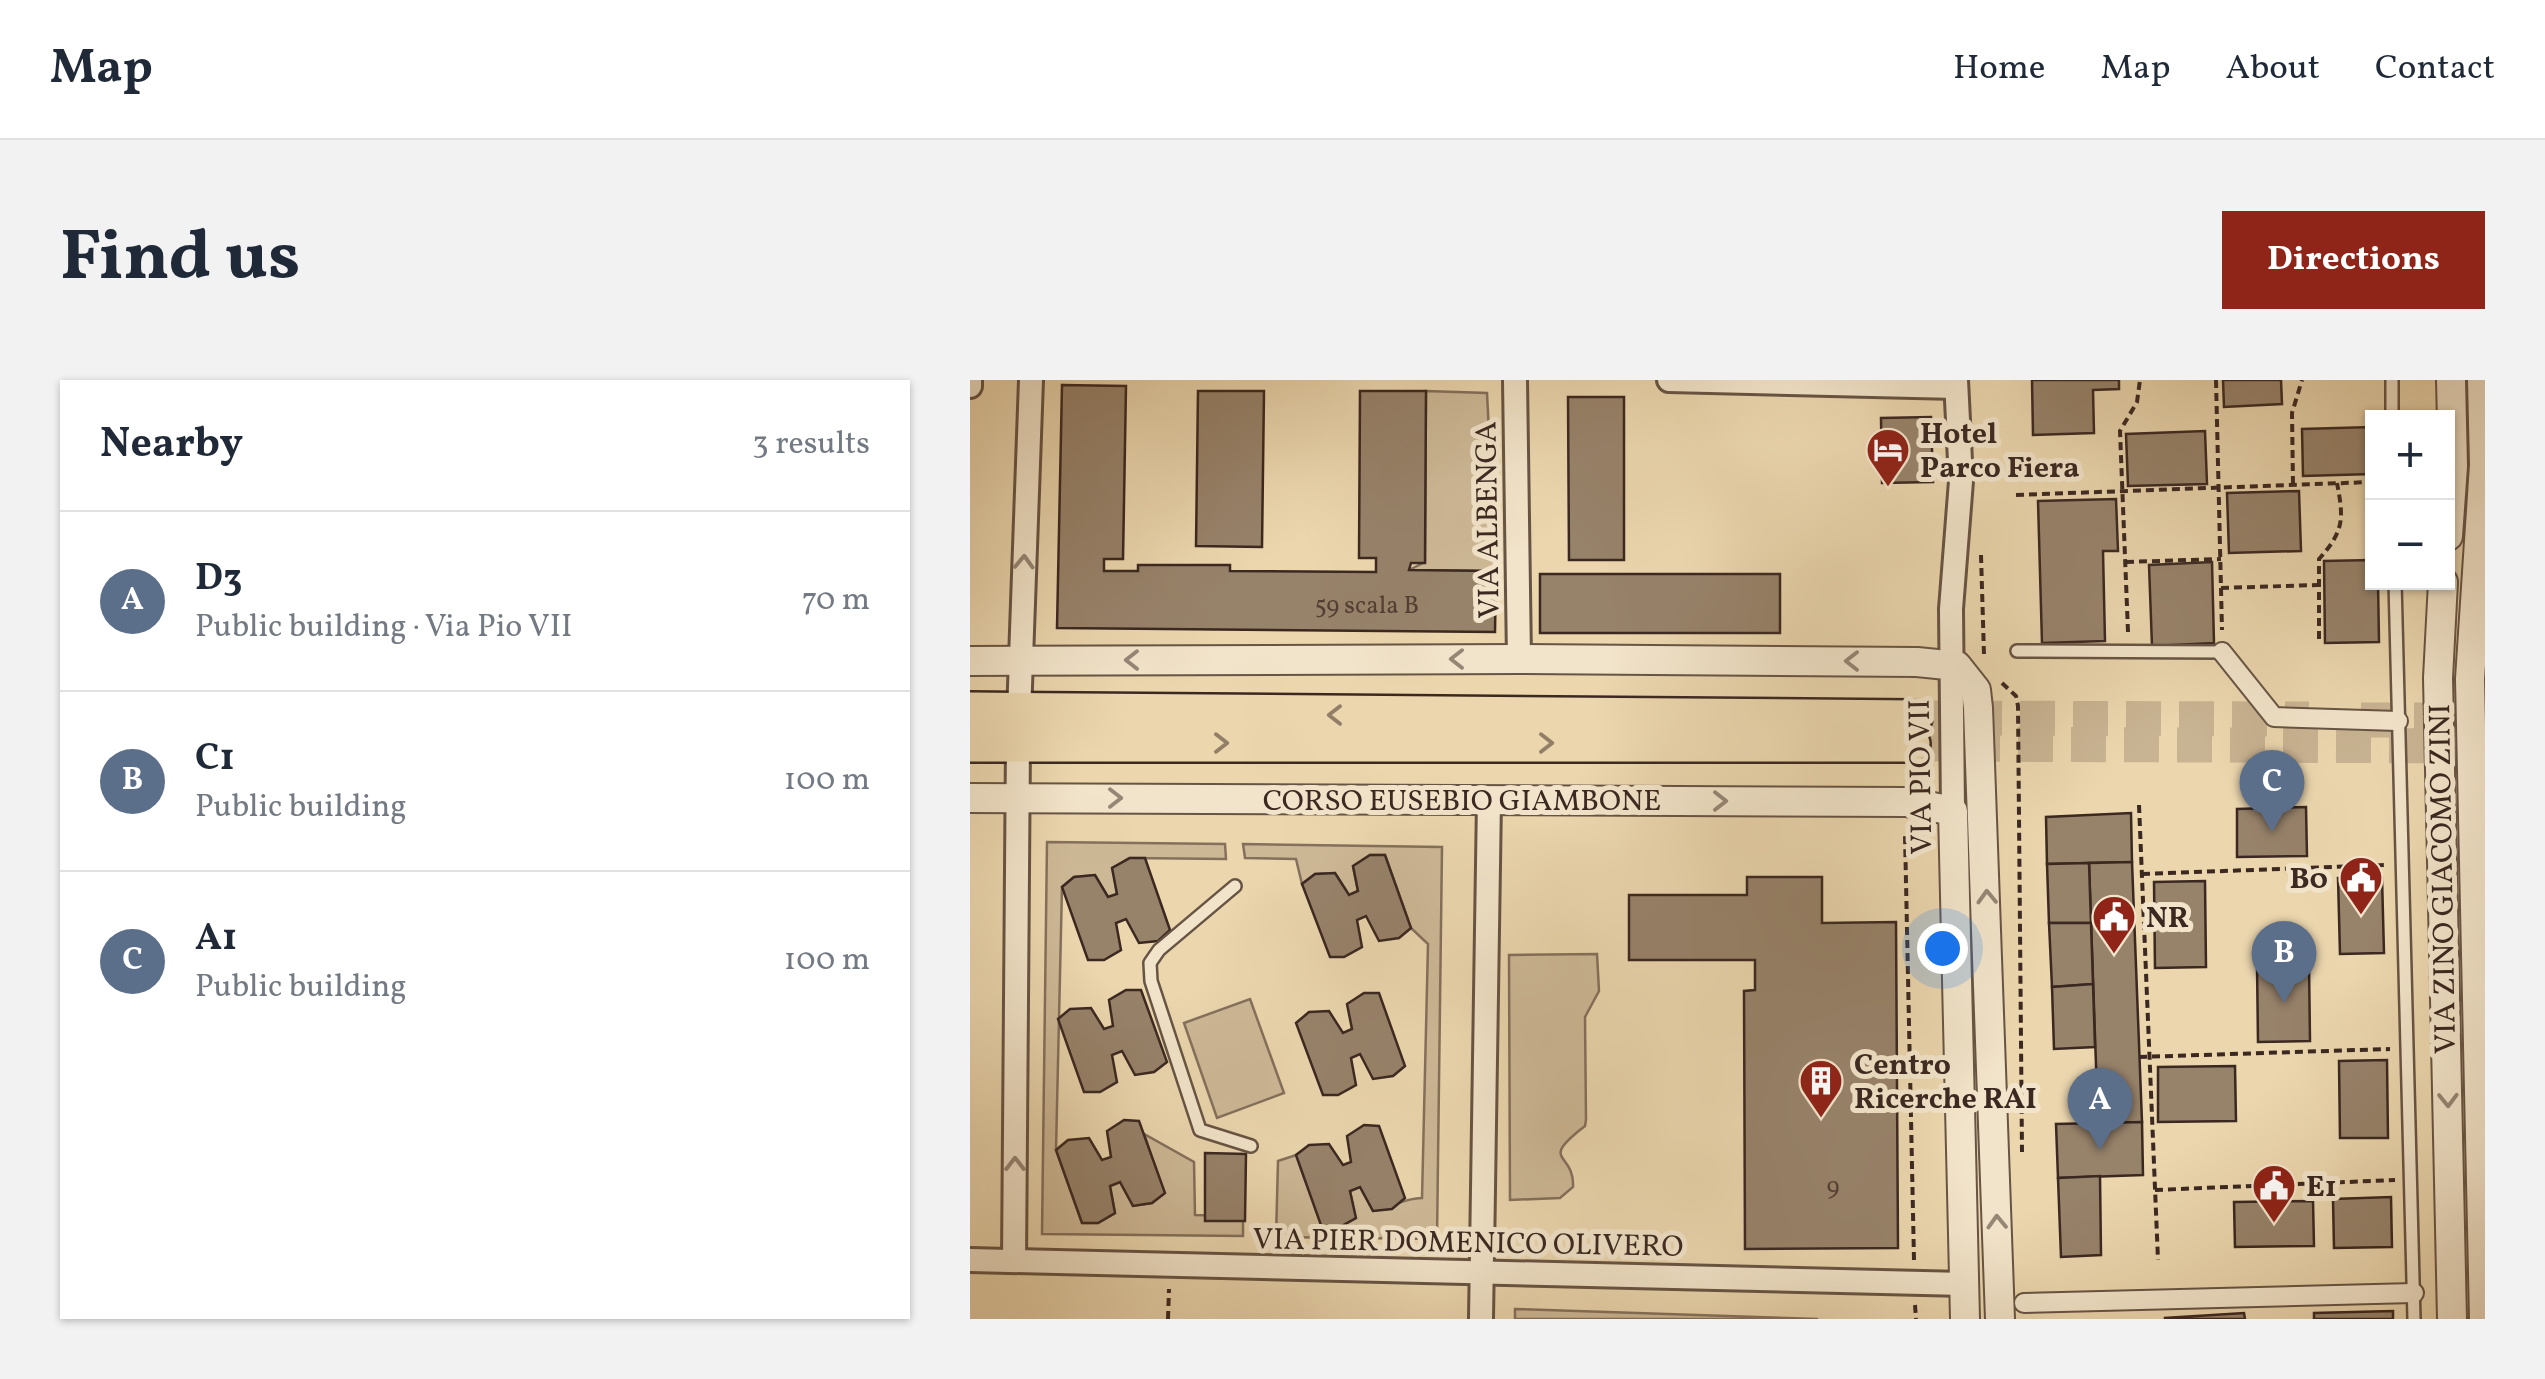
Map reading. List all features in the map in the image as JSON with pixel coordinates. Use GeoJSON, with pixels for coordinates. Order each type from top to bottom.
{"type":"FeatureCollection","features":[{"type":"Feature","properties":{"kind":"main road"},"geometry":{"type":"LineString","coordinates":[[970,710],[1019,727],[1913,731]]}},
{"type":"Feature","properties":{"kind":"main road"},"geometry":{"type":"LineString","coordinates":[[970,744],[1019,727]]}},
{"type":"Feature","properties":{"kind":"street"},"geometry":{"type":"LineString","coordinates":[[1014,1261],[1020,660],[1031,380]]}},
{"type":"Feature","properties":{"kind":"street","name":"VIA ALBENGA"},"geometry":{"type":"LineString","coordinates":[[1515,380],[1519,658]]}},
{"type":"Feature","properties":{"kind":"street"},"geometry":{"type":"LineString","coordinates":[[970,661],[1519,658],[1950,663],[1950,609],[1961,481],[1956,383],[1669,380]]}},
{"type":"Feature","properties":{"kind":"street"},"geometry":{"type":"LineString","coordinates":[[2451,500],[2452,380]]}},
{"type":"Feature","properties":{"kind":"street","name":"VIA ZINO GIACOMO ZINI"},"geometry":{"type":"LineString","coordinates":[[2482,380],[2483,495],[2470,679],[2484,1319]]}},
{"type":"Feature","properties":{"kind":"street","name":"VIA ZINO GIACOMO ZINI"},"geometry":{"type":"LineString","coordinates":[[2443,590],[2438,678],[2452,1319]]}},
{"type":"Feature","properties":{"kind":"street"},"geometry":{"type":"LineString","coordinates":[[2222,652],[2274,717],[2398,721]]}},
{"type":"Feature","properties":{"kind":"street","name":"VIA PIO VII"},"geometry":{"type":"LineString","coordinates":[[1950,663],[1966,1319]]}},
{"type":"Feature","properties":{"kind":"street","name":"VIA PIO VII"},"geometry":{"type":"LineString","coordinates":[[1950,663],[1966,673],[1976,690],[1978,708],[2000,1319]]}},
{"type":"Feature","properties":{"kind":"street","name":"CORSO EUSEBIO GIAMBONE"},"geometry":{"type":"LineString","coordinates":[[970,798],[1906,802],[1953,810]]}},
{"type":"Feature","properties":{"kind":"street"},"geometry":{"type":"LineString","coordinates":[[1481,1319],[1489,800]]}},
{"type":"Feature","properties":{"kind":"street","name":"VIA PIER DOMENICO OLIVERO"},"geometry":{"type":"LineString","coordinates":[[970,1260],[1964,1284]]}},
{"type":"Feature","properties":{"kind":"street"},"geometry":{"type":"LineString","coordinates":[[2024,1303],[2414,1293]]}},
{"type":"Feature","properties":{"kind":"lane"},"geometry":{"type":"LineString","coordinates":[[2392,380],[2392,410]]}},
{"type":"Feature","properties":{"kind":"lane"},"geometry":{"type":"LineString","coordinates":[[2395,590],[2414,1319]]}},
{"type":"Feature","properties":{"kind":"lane"},"geometry":{"type":"LineString","coordinates":[[2017,651],[2222,652]]}},
{"type":"Feature","properties":{"kind":"lane"},"geometry":{"type":"LineString","coordinates":[[1234,886],[1159,950],[1150,963],[1151,981],[1200,1130],[1251,1146]]}},
{"type":"Feature","properties":{"kind":"path"},"geometry":{"type":"LineString","coordinates":[[2129,652],[2120,431],[2136,402],[2140,380]]}},
{"type":"Feature","properties":{"kind":"path"},"geometry":{"type":"LineString","coordinates":[[2216,380],[2222,652]]}},
{"type":"Feature","properties":{"kind":"path"},"geometry":{"type":"LineString","coordinates":[[2294,484],[2292,412],[2302,380]]}},
{"type":"Feature","properties":{"kind":"path"},"geometry":{"type":"LineString","coordinates":[[2016,495],[2365,482]]}},
{"type":"Feature","properties":{"kind":"path"},"geometry":{"type":"LineString","coordinates":[[2319,639],[2319,558],[2337,539],[2343,512],[2338,483]]}},
{"type":"Feature","properties":{"kind":"path"},"geometry":{"type":"LineString","coordinates":[[1980,542],[1986,667]]}},
{"type":"Feature","properties":{"kind":"path"},"geometry":{"type":"LineString","coordinates":[[2126,562],[2221,559]]}},
{"type":"Feature","properties":{"kind":"path"},"geometry":{"type":"LineString","coordinates":[[2222,588],[2319,585]]}},
{"type":"Feature","properties":{"kind":"path"},"geometry":{"type":"LineString","coordinates":[[1994,677],[2010,688],[2018,706],[2022,1164]]}},
{"type":"Feature","properties":{"kind":"path"},"geometry":{"type":"LineString","coordinates":[[2139,805],[2158,1260]]}},
{"type":"Feature","properties":{"kind":"path"},"geometry":{"type":"LineString","coordinates":[[1905,834],[1916,1319]]}},
{"type":"Feature","properties":{"kind":"path"},"geometry":{"type":"LineString","coordinates":[[2142,874],[2392,864]]}},
{"type":"Feature","properties":{"kind":"path"},"geometry":{"type":"LineString","coordinates":[[2140,1057],[2398,1049]]}},
{"type":"Feature","properties":{"kind":"path"},"geometry":{"type":"LineString","coordinates":[[2155,1190],[2401,1180]]}},
{"type":"Feature","properties":{"kind":"path"},"geometry":{"type":"LineString","coordinates":[[1168,1265],[1168,1319]]}},
{"type":"Feature","properties":{"kind":"shaded area"},"geometry":{"type":"Polygon","coordinates":[[[1426,391],[1487,393],[1496,571],[1409,570],[1425,562],[1426,391]]]}},
{"type":"Feature","properties":{"kind":"shaded area"},"geometry":{"type":"Polygon","coordinates":[[[1047,842],[1225,844],[1226,859],[1129,858],[1113,868],[1117,894],[1108,897],[1095,875],[1074,877],[1062,887],[1056,1150],[1082,1223],[1098,1223],[1115,1213],[1110,1186],[1120,1182],[1133,1206],[1152,1203],[1164,1193],[1144,1134],[1194,1162],[1195,1215],[1243,1216],[1243,1236],[1042,1234],[1047,842]]]}},
{"type":"Feature","properties":{"kind":"shaded area"},"geometry":{"type":"Polygon","coordinates":[[[1243,844],[1442,847],[1437,1239],[1276,1237],[1278,1161],[1296,1155],[1323,1228],[1338,1228],[1355,1218],[1350,1191],[1360,1187],[1373,1211],[1422,1198],[1428,944],[1411,928],[1385,855],[1370,855],[1353,866],[1358,891],[1349,895],[1335,873],[1315,874],[1302,884],[1296,859],[1245,858],[1243,844]]]}},
{"type":"Feature","properties":{"kind":"shaded area"},"geometry":{"type":"Polygon","coordinates":[[[1597,954],[1599,991],[1585,1017],[1585,1126],[1561,1152],[1573,1187],[1560,1198],[1510,1200],[1509,955],[1597,954]]]}},
{"type":"Feature","properties":{"kind":"shaded area"},"geometry":{"type":"Polygon","coordinates":[[[1250,999],[1284,1093],[1217,1118],[1184,1023],[1250,999]]]}},
{"type":"Feature","properties":{"kind":"shaded area"},"geometry":{"type":"Polygon","coordinates":[[[1515,1309],[1818,1319],[1515,1319],[1515,1309]]]}},
{"type":"Feature","properties":{"kind":"building"},"geometry":{"type":"Polygon","coordinates":[[[2032,380],[2119,380],[2119,389],[2093,390],[2094,433],[2033,435],[2032,380]]]}},
{"type":"Feature","properties":{"kind":"building"},"geometry":{"type":"Polygon","coordinates":[[[2223,380],[2281,380],[2282,404],[2224,407],[2223,380]]]}},
{"type":"Feature","properties":{"kind":"building"},"geometry":{"type":"Polygon","coordinates":[[[1062,385],[1126,386],[1123,559],[1104,559],[1104,571],[1138,571],[1138,565],[1230,565],[1230,571],[1376,572],[1376,558],[1359,558],[1360,391],[1426,391],[1425,563],[1411,563],[1409,570],[1496,571],[1495,632],[1057,628],[1062,385]]]}},
{"type":"Feature","properties":{"kind":"building"},"geometry":{"type":"Polygon","coordinates":[[[1198,391],[1264,391],[1262,547],[1196,546],[1198,391]]]}},
{"type":"Feature","properties":{"kind":"building"},"geometry":{"type":"Polygon","coordinates":[[[1568,397],[1624,397],[1624,560],[1569,560],[1568,397]]]}},
{"type":"Feature","properties":{"kind":"building"},"geometry":{"type":"Polygon","coordinates":[[[1931,417],[1933,482],[1882,483],[1881,418],[1931,417]]]}},
{"type":"Feature","properties":{"kind":"building"},"geometry":{"type":"Polygon","coordinates":[[[2365,427],[2365,474],[2303,476],[2302,429],[2365,427]]]}},
{"type":"Feature","properties":{"kind":"building"},"geometry":{"type":"Polygon","coordinates":[[[2205,431],[2207,484],[2128,486],[2126,434],[2205,431]]]}},
{"type":"Feature","properties":{"kind":"building"},"geometry":{"type":"Polygon","coordinates":[[[2299,491],[2301,551],[2229,553],[2227,493],[2299,491]]]}},
{"type":"Feature","properties":{"kind":"building"},"geometry":{"type":"Polygon","coordinates":[[[2116,499],[2118,551],[2103,551],[2105,641],[2042,643],[2038,501],[2116,499]]]}},
{"type":"Feature","properties":{"kind":"building"},"geometry":{"type":"Polygon","coordinates":[[[2365,560],[2365,590],[2378,590],[2379,642],[2325,643],[2324,561],[2365,560]]]}},
{"type":"Feature","properties":{"kind":"building"},"geometry":{"type":"Polygon","coordinates":[[[2212,562],[2214,643],[2152,646],[2149,565],[2212,562]]]}},
{"type":"Feature","properties":{"kind":"building"},"geometry":{"type":"Polygon","coordinates":[[[1540,574],[1780,574],[1780,633],[1540,633],[1540,574]]]}},
{"type":"Feature","properties":{"kind":"building"},"geometry":{"type":"Polygon","coordinates":[[[2306,807],[2307,856],[2237,857],[2237,809],[2306,807]]]}},
{"type":"Feature","properties":{"kind":"building"},"geometry":{"type":"Polygon","coordinates":[[[2131,813],[2132,862],[2047,864],[2046,817],[2131,813]]]}},
{"type":"Feature","properties":{"kind":"building"},"geometry":{"type":"Polygon","coordinates":[[[1370,855],[1385,855],[1411,928],[1399,938],[1379,941],[1366,916],[1357,920],[1362,947],[1344,957],[1330,957],[1302,884],[1315,874],[1335,873],[1349,895],[1358,891],[1353,866],[1370,855]]]}},
{"type":"Feature","properties":{"kind":"building"},"geometry":{"type":"Polygon","coordinates":[[[1130,858],[1145,858],[1170,930],[1158,941],[1139,943],[1126,919],[1116,923],[1121,950],[1104,960],[1088,960],[1062,887],[1074,877],[1095,875],[1108,897],[1117,894],[1112,868],[1130,858]]]}},
{"type":"Feature","properties":{"kind":"building","name":"NR"},"geometry":{"type":"Polygon","coordinates":[[[2132,862],[2142,1122],[2098,1123],[2089,863],[2132,862]]]}},
{"type":"Feature","properties":{"kind":"building"},"geometry":{"type":"Polygon","coordinates":[[[2089,863],[2091,923],[2049,923],[2047,864],[2089,863]]]}},
{"type":"Feature","properties":{"kind":"building","name":"Centro Ricerche RAI"},"geometry":{"type":"Polygon","coordinates":[[[1747,877],[1822,877],[1822,923],[1896,922],[1898,1248],[1745,1249],[1744,991],[1755,990],[1755,960],[1629,960],[1629,895],[1747,895],[1747,877]]]}},
{"type":"Feature","properties":{"kind":"building","name":"B0"},"geometry":{"type":"Polygon","coordinates":[[[2382,877],[2384,953],[2340,954],[2338,878],[2382,877]]]}},
{"type":"Feature","properties":{"kind":"building"},"geometry":{"type":"Polygon","coordinates":[[[2205,881],[2206,967],[2155,968],[2154,882],[2205,881]]]}},
{"type":"Feature","properties":{"kind":"building"},"geometry":{"type":"Polygon","coordinates":[[[2049,923],[2091,923],[2093,984],[2052,987],[2049,923]]]}},
{"type":"Feature","properties":{"kind":"building"},"geometry":{"type":"Polygon","coordinates":[[[2309,964],[2310,1041],[2258,1042],[2257,965],[2309,964]]]}},
{"type":"Feature","properties":{"kind":"building"},"geometry":{"type":"Polygon","coordinates":[[[2093,984],[2095,1047],[2054,1049],[2052,987],[2093,984]]]}},
{"type":"Feature","properties":{"kind":"building"},"geometry":{"type":"Polygon","coordinates":[[[1126,990],[1141,990],[1167,1062],[1154,1072],[1135,1075],[1122,1051],[1112,1055],[1117,1082],[1100,1092],[1084,1092],[1058,1019],[1070,1009],[1091,1008],[1104,1029],[1113,1026],[1109,1000],[1126,990]]]}},
{"type":"Feature","properties":{"kind":"building"},"geometry":{"type":"Polygon","coordinates":[[[1364,993],[1379,993],[1405,1066],[1393,1076],[1373,1079],[1360,1054],[1351,1058],[1356,1085],[1338,1095],[1323,1095],[1296,1023],[1309,1012],[1329,1011],[1343,1033],[1352,1029],[1347,1004],[1364,993]]]}},
{"type":"Feature","properties":{"kind":"building"},"geometry":{"type":"Polygon","coordinates":[[[2387,1060],[2388,1138],[2340,1138],[2339,1061],[2387,1060]]]}},
{"type":"Feature","properties":{"kind":"building"},"geometry":{"type":"Polygon","coordinates":[[[2235,1066],[2236,1121],[2158,1122],[2158,1067],[2235,1066]]]}},
{"type":"Feature","properties":{"kind":"building"},"geometry":{"type":"Polygon","coordinates":[[[1124,1120],[1139,1121],[1165,1193],[1152,1203],[1133,1206],[1120,1182],[1110,1186],[1115,1213],[1098,1223],[1082,1223],[1056,1150],[1068,1140],[1089,1138],[1102,1160],[1111,1157],[1107,1131],[1124,1120]]]}},
{"type":"Feature","properties":{"kind":"building"},"geometry":{"type":"Polygon","coordinates":[[[2142,1122],[2143,1175],[2058,1178],[2056,1124],[2142,1122]]]}},
{"type":"Feature","properties":{"kind":"building"},"geometry":{"type":"Polygon","coordinates":[[[1364,1125],[1379,1126],[1405,1198],[1392,1209],[1373,1211],[1360,1187],[1350,1191],[1356,1218],[1338,1228],[1322,1228],[1296,1155],[1309,1145],[1329,1144],[1343,1165],[1351,1162],[1347,1136],[1364,1125]]]}},
{"type":"Feature","properties":{"kind":"building"},"geometry":{"type":"Polygon","coordinates":[[[1205,1153],[1246,1154],[1245,1221],[1205,1221],[1205,1153]]]}},
{"type":"Feature","properties":{"kind":"building"},"geometry":{"type":"Polygon","coordinates":[[[2100,1176],[2101,1255],[2061,1257],[2058,1178],[2100,1176]]]}},
{"type":"Feature","properties":{"kind":"building"},"geometry":{"type":"Polygon","coordinates":[[[2391,1197],[2392,1247],[2334,1248],[2333,1199],[2391,1197]]]}},
{"type":"Feature","properties":{"kind":"building","name":"E1"},"geometry":{"type":"Polygon","coordinates":[[[2313,1201],[2314,1246],[2235,1247],[2234,1202],[2313,1201]]]}},
{"type":"Feature","properties":{"kind":"building"},"geometry":{"type":"Polygon","coordinates":[[[2393,1311],[2393,1319],[2314,1319],[2314,1313],[2393,1311]]]}},
{"type":"Feature","properties":{"kind":"building"},"geometry":{"type":"Polygon","coordinates":[[[2244,1313],[2245,1319],[2165,1319],[2165,1318],[2244,1313]]]}},
{"type":"Feature","properties":{"kind":"tunnel"},"geometry":{"type":"LineString","coordinates":[[1914,718],[2309,719]]}},
{"type":"Feature","properties":{"kind":"tunnel"},"geometry":{"type":"LineString","coordinates":[[2361,720],[2485,720]]}},
{"type":"Feature","properties":{"kind":"tunnel"},"geometry":{"type":"LineString","coordinates":[[1912,744],[2485,746]]}},
{"type":"Feature","properties":{"kind":"place","name":"Hotel Parco Fiera"},"geometry":{"type":"Point","coordinates":[1888,488]}},
{"type":"Feature","properties":{"kind":"place","name":"A1"},"geometry":{"type":"Point","coordinates":[2272,832]}},
{"type":"Feature","properties":{"kind":"place","name":"B0"},"geometry":{"type":"Point","coordinates":[2361,916]}},
{"type":"Feature","properties":{"kind":"place","name":"NR"},"geometry":{"type":"Point","coordinates":[2114,955]}},
{"type":"Feature","properties":{"kind":"place","name":"C1"},"geometry":{"type":"Point","coordinates":[2284,1003]}},
{"type":"Feature","properties":{"kind":"place","name":"Centro Ricerche RAI"},"geometry":{"type":"Point","coordinates":[1821,1119]}},
{"type":"Feature","properties":{"kind":"place","name":"D3"},"geometry":{"type":"Point","coordinates":[2100,1150]}},
{"type":"Feature","properties":{"kind":"place","name":"E1"},"geometry":{"type":"Point","coordinates":[2274,1224]}}]}
